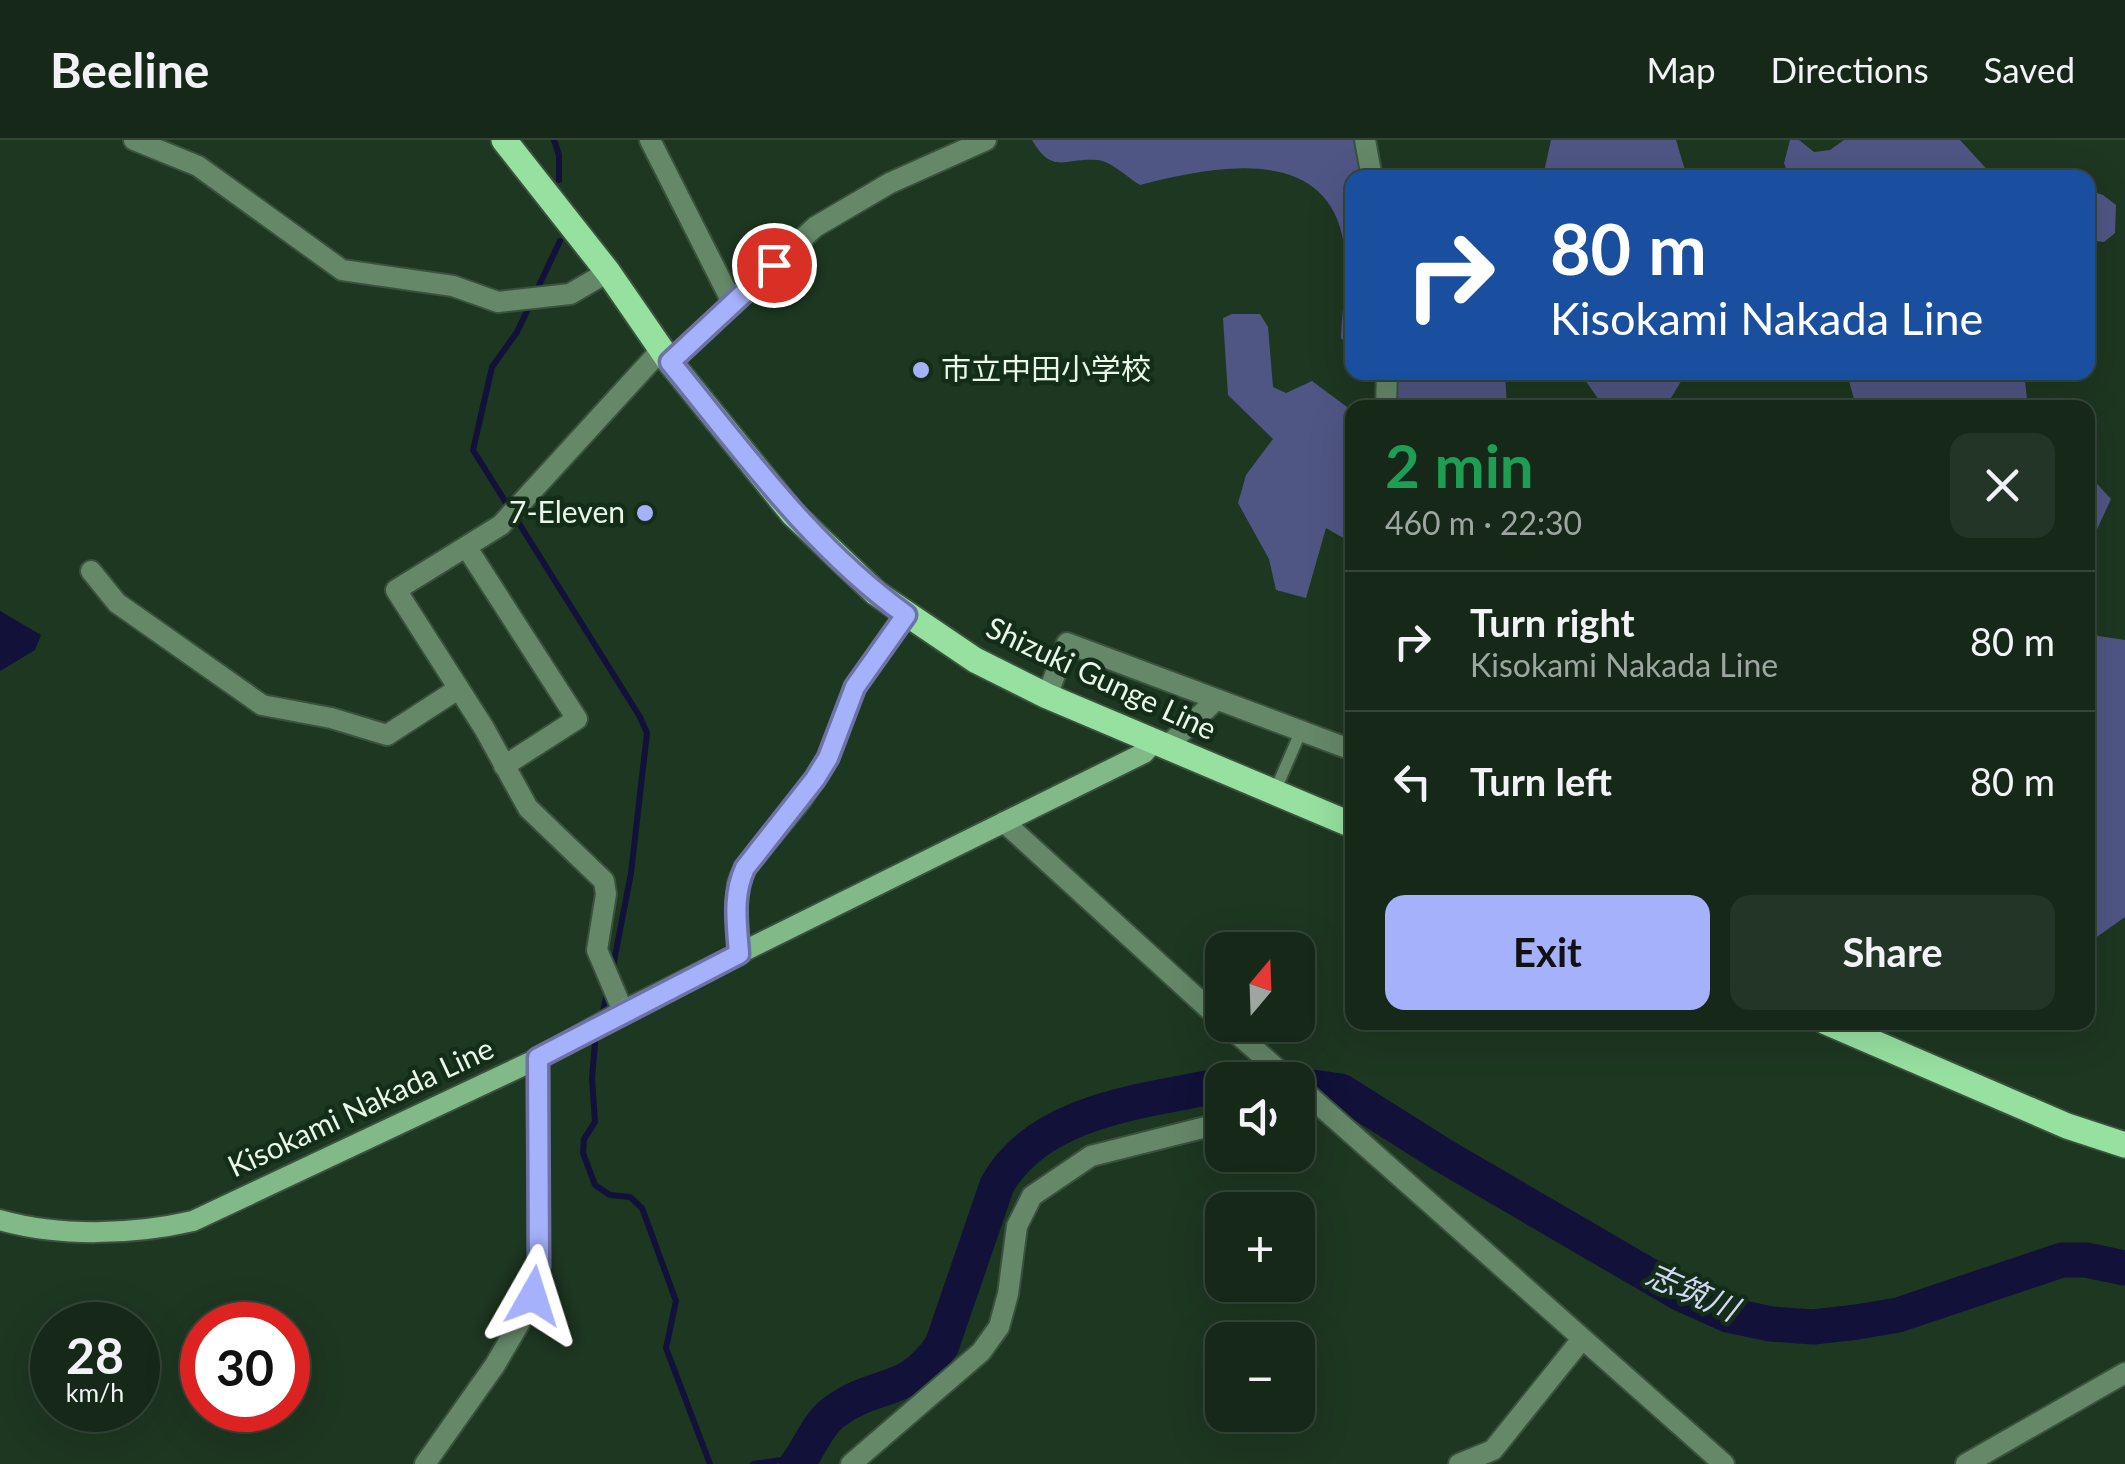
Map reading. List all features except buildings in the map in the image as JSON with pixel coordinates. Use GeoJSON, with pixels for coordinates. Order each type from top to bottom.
{"type":"FeatureCollection","features":[{"type":"Feature","properties":{"kind":"main road","name":"Shizuki Gunge Line"},"geometry":{"type":"LineString","coordinates":[[504,140],[608,272],[666,356],[794,514],[876,594],[975,660],[1047,696],[1345,821]]}},
{"type":"Feature","properties":{"kind":"main road","name":"Kisokami Nakada Line"},"geometry":{"type":"LineString","coordinates":[[0,1220],[52,1231],[163,1228],[192,1221],[538,1058],[623,1011],[1160,744]]}},
{"type":"Feature","properties":{"kind":"main road"},"geometry":{"type":"LineString","coordinates":[[1845,1030],[2067,1126],[2125,1146]]}},
{"type":"Feature","properties":{"kind":"street"},"geometry":{"type":"LineString","coordinates":[[134,140],[198,166],[342,270],[453,286],[498,302],[570,294],[608,272]]}},
{"type":"Feature","properties":{"kind":"street"},"geometry":{"type":"LineString","coordinates":[[650,140],[733,304]]}},
{"type":"Feature","properties":{"kind":"street"},"geometry":{"type":"LineString","coordinates":[[623,1011],[597,950],[606,894],[604,881],[528,808],[396,590],[500,525],[666,356],[733,304],[829,218],[890,183],[986,140]]}},
{"type":"Feature","properties":{"kind":"street"},"geometry":{"type":"LineString","coordinates":[[1366,140],[1371,170]]}},
{"type":"Feature","properties":{"kind":"street"},"geometry":{"type":"LineString","coordinates":[[467,548],[577,719],[504,766]]}},
{"type":"Feature","properties":{"kind":"street"},"geometry":{"type":"LineString","coordinates":[[90,571],[117,603],[262,705],[387,734],[458,689]]}},
{"type":"Feature","properties":{"kind":"street"},"geometry":{"type":"LineString","coordinates":[[739,954],[736,904],[738,883],[745,868],[828,758],[855,687],[906,615]]}},
{"type":"Feature","properties":{"kind":"street"},"geometry":{"type":"LineString","coordinates":[[1047,696],[1067,643],[1345,747]]}},
{"type":"Feature","properties":{"kind":"street"},"geometry":{"type":"LineString","coordinates":[[1160,744],[1216,700]]}},
{"type":"Feature","properties":{"kind":"street"},"geometry":{"type":"LineString","coordinates":[[1004,822],[1205,1005]]}},
{"type":"Feature","properties":{"kind":"street"},"geometry":{"type":"LineString","coordinates":[[1247,1042],[1269,1062]]}},
{"type":"Feature","properties":{"kind":"street"},"geometry":{"type":"LineString","coordinates":[[425,1464],[495,1365],[533,1296],[539,1266],[538,1058]]}},
{"type":"Feature","properties":{"kind":"street"},"geometry":{"type":"LineString","coordinates":[[1315,1108],[1724,1464]]}},
{"type":"Feature","properties":{"kind":"street"},"geometry":{"type":"LineString","coordinates":[[851,1464],[982,1352],[999,1327],[1008,1294],[1017,1226],[1032,1196],[1091,1156],[1205,1127]]}},
{"type":"Feature","properties":{"kind":"street"},"geometry":{"type":"LineString","coordinates":[[1459,1464],[1492,1450],[1582,1339]]}},
{"type":"Feature","properties":{"kind":"street"},"geometry":{"type":"LineString","coordinates":[[1966,1464],[2125,1373]]}},
{"type":"Feature","properties":{"kind":"lane"},"geometry":{"type":"LineString","coordinates":[[1274,792],[1301,731]]}},
{"type":"Feature","properties":{"kind":"shaded area"},"geometry":{"type":"Polygon","coordinates":[[[1032,140],[1366,140],[1368,170],[1345,170],[1345,280],[1344,245],[1334,212],[1316,189],[1292,176],[1263,169],[1232,169],[1140,185],[1102,161],[1053,161],[1032,140]]]}},
{"type":"Feature","properties":{"kind":"shaded area"},"geometry":{"type":"Polygon","coordinates":[[[1551,140],[1676,140],[1685,170],[1544,170],[1551,140]]]}},
{"type":"Feature","properties":{"kind":"shaded area"},"geometry":{"type":"Polygon","coordinates":[[[1790,140],[1799,140],[1814,152],[1830,150],[1844,140],[1960,140],[1988,170],[1786,170],[1784,163],[1790,140]]]}},
{"type":"Feature","properties":{"kind":"shaded area"},"geometry":{"type":"Polygon","coordinates":[[[2095,192],[2116,205],[2115,233],[2104,242],[2095,241],[2095,192]]]}},
{"type":"Feature","properties":{"kind":"shaded area"},"geometry":{"type":"Polygon","coordinates":[[[1345,280],[1345,342],[1341,338],[1345,280]]]}},
{"type":"Feature","properties":{"kind":"shaded area"},"geometry":{"type":"Polygon","coordinates":[[[1232,314],[1260,314],[1268,327],[1273,387],[1286,393],[1312,381],[1345,406],[1345,539],[1326,528],[1306,598],[1276,590],[1269,559],[1238,503],[1246,475],[1273,439],[1228,395],[1223,318],[1232,314]]]}},
{"type":"Feature","properties":{"kind":"shaded area"},"geometry":{"type":"Polygon","coordinates":[[[1399,380],[1505,380],[1507,400],[1399,400],[1399,380]]]}},
{"type":"Feature","properties":{"kind":"shaded area"},"geometry":{"type":"Polygon","coordinates":[[[1585,380],[1682,380],[1670,400],[1599,400],[1585,380]]]}},
{"type":"Feature","properties":{"kind":"shaded area"},"geometry":{"type":"Polygon","coordinates":[[[1849,380],[2025,380],[2027,400],[1854,400],[1849,380]]]}},
{"type":"Feature","properties":{"kind":"shaded area"},"geometry":{"type":"Polygon","coordinates":[[[2095,482],[2111,499],[2095,534],[2095,482]]]}},
{"type":"Feature","properties":{"kind":"shaded area"},"geometry":{"type":"Polygon","coordinates":[[[0,611],[41,635],[35,650],[0,671],[0,611]]]}},
{"type":"Feature","properties":{"kind":"shaded area"},"geometry":{"type":"Polygon","coordinates":[[[2095,632],[2098,636],[2125,640],[2125,917],[2095,938],[2095,632]]]}},
{"type":"Feature","properties":{"kind":"waterway"},"geometry":{"type":"LineString","coordinates":[[554,140],[559,155],[559,180]]}},
{"type":"Feature","properties":{"kind":"waterway"},"geometry":{"type":"LineString","coordinates":[[535,294],[560,241]]}},
{"type":"Feature","properties":{"kind":"waterway"},"geometry":{"type":"LineString","coordinates":[[530,305],[517,332],[492,367],[473,450],[647,733],[631,873],[612,972]]}},
{"type":"Feature","properties":{"kind":"waterway"},"geometry":{"type":"LineString","coordinates":[[603,1011],[608,989]]}},
{"type":"Feature","properties":{"kind":"waterway"},"geometry":{"type":"LineString","coordinates":[[595,1043],[595,1122],[584,1139],[583,1153],[595,1185],[610,1195],[630,1197],[642,1208],[676,1301],[666,1348],[710,1464]]}},
{"type":"Feature","properties":{"kind":"waterway","name":"志筑川"},"geometry":{"type":"LineString","coordinates":[[1315,1087],[1341,1091],[1679,1293],[1728,1315],[1813,1327],[1857,1322],[1898,1315],[2062,1260],[2086,1260],[2125,1268]]}},
{"type":"Feature","properties":{"kind":"waterway","name":"志筑川"},"geometry":{"type":"LineString","coordinates":[[797,1464],[833,1413],[916,1373],[942,1345],[997,1185],[1016,1160],[1039,1140],[1097,1112],[1205,1088]]}},
{"type":"Feature","properties":{"kind":"waterway"},"geometry":{"type":"LineString","coordinates":[[753,1464],[802,1457]]}},
{"type":"Feature","properties":{"kind":"place","name":"市立中田小学校"},"geometry":{"type":"Point","coordinates":[921,370]}},
{"type":"Feature","properties":{"kind":"place","name":"7-Eleven"},"geometry":{"type":"Point","coordinates":[645,513]}},
{"type":"Feature","properties":{"kind":"route"},"geometry":{"type":"LineString","coordinates":[[533,1296],[539,1266],[538,1058],[739,954],[736,904],[738,883],[745,868],[815,779],[828,758],[855,687],[906,615],[876,594],[794,514],[670,362],[774,265]]}}]}
